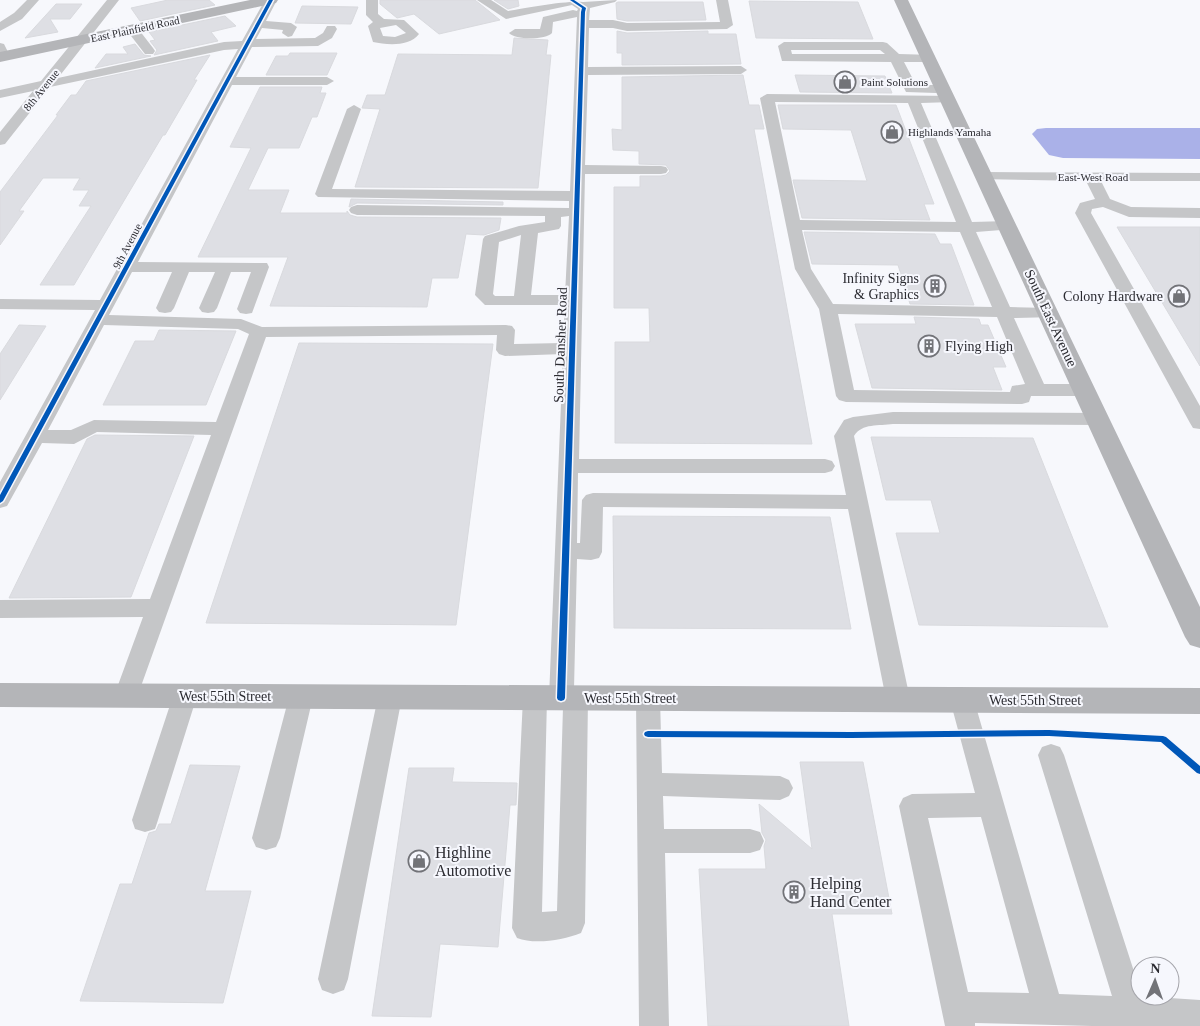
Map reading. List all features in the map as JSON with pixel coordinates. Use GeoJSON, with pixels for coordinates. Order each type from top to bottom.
{"type":"FeatureCollection","features":[{"type":"Feature","properties":{"kind":"main road","name":"East Plainfield Road"},"geometry":{"type":"LineString","coordinates":[[2,53],[82,40],[271,0]]}},
{"type":"Feature","properties":{"kind":"main road","name":"South East Avenue"},"geometry":{"type":"LineString","coordinates":[[902,0],[1200,637]]}},
{"type":"Feature","properties":{"kind":"main road","name":"West 55th Street"},"geometry":{"type":"LineString","coordinates":[[0,695],[1200,701]]}},
{"type":"Feature","properties":{"kind":"street"},"geometry":{"type":"LineString","coordinates":[[0,27],[18,16],[33,0]]}},
{"type":"Feature","properties":{"kind":"street","name":"8th Avenue"},"geometry":{"type":"LineString","coordinates":[[0,141],[113,0]]}},
{"type":"Feature","properties":{"kind":"street","name":"9th Avenue"},"geometry":{"type":"LineString","coordinates":[[0,501],[271,0]]}},
{"type":"Feature","properties":{"kind":"street"},"geometry":{"type":"LineString","coordinates":[[372,0],[372,15],[382,23]]}},
{"type":"Feature","properties":{"kind":"street"},"geometry":{"type":"LineString","coordinates":[[483,0],[506,15],[579,9],[613,24],[627,27],[727,25],[722,0]]}},
{"type":"Feature","properties":{"kind":"street"},"geometry":{"type":"LineString","coordinates":[[525,20],[547,20],[611,0]]}},
{"type":"Feature","properties":{"kind":"street","name":"South Dansher Road"},"geometry":{"type":"LineString","coordinates":[[557,698],[566,550],[582,66],[579,9]]}},
{"type":"Feature","properties":{"kind":"street"},"geometry":{"type":"LineString","coordinates":[[515,33],[546,33],[547,20]]}},
{"type":"Feature","properties":{"kind":"street"},"geometry":{"type":"LineString","coordinates":[[258,24],[291,27],[288,34]]}},
{"type":"Feature","properties":{"kind":"street"},"geometry":{"type":"LineString","coordinates":[[132,29],[149,51]]}},
{"type":"Feature","properties":{"kind":"street"},"geometry":{"type":"LineString","coordinates":[[0,94],[224,46],[318,42],[328,35],[331,29]]}},
{"type":"Feature","properties":{"kind":"street"},"geometry":{"type":"LineString","coordinates":[[932,64],[898,64],[788,58],[784,46],[883,46],[898,64],[911,88],[946,94]]}},
{"type":"Feature","properties":{"kind":"street"},"geometry":{"type":"LineString","coordinates":[[582,66],[740,66]]}},
{"type":"Feature","properties":{"kind":"street"},"geometry":{"type":"LineString","coordinates":[[226,81],[327,81]]}},
{"type":"Feature","properties":{"kind":"street"},"geometry":{"type":"LineString","coordinates":[[946,94],[913,99],[767,98],[803,270],[828,309],[846,396],[1022,398],[1019,390],[1085,390]]}},
{"type":"Feature","properties":{"kind":"street"},"geometry":{"type":"LineString","coordinates":[[913,99],[1037,390]]}},
{"type":"Feature","properties":{"kind":"street"},"geometry":{"type":"LineString","coordinates":[[354,109],[323,194],[577,204]]}},
{"type":"Feature","properties":{"kind":"street"},"geometry":{"type":"LineString","coordinates":[[578,169],[661,170]]}},
{"type":"Feature","properties":{"kind":"street","name":"East-West Road"},"geometry":{"type":"LineString","coordinates":[[985,176],[1200,177]]}},
{"type":"Feature","properties":{"kind":"street"},"geometry":{"type":"LineString","coordinates":[[1090,177],[1104,202]]}},
{"type":"Feature","properties":{"kind":"street"},"geometry":{"type":"LineString","coordinates":[[1200,213],[1129,212],[1104,202],[1085,206],[1083,213],[1200,423]]}},
{"type":"Feature","properties":{"kind":"street"},"geometry":{"type":"LineString","coordinates":[[357,210],[553,212],[577,204]]}},
{"type":"Feature","properties":{"kind":"street"},"geometry":{"type":"LineString","coordinates":[[553,212],[552,226],[530,229],[491,239],[484,296],[491,301],[574,300]]}},
{"type":"Feature","properties":{"kind":"street"},"geometry":{"type":"LineString","coordinates":[[793,225],[1008,226]]}},
{"type":"Feature","properties":{"kind":"street"},"geometry":{"type":"LineString","coordinates":[[522,300],[530,229]]}},
{"type":"Feature","properties":{"kind":"street"},"geometry":{"type":"LineString","coordinates":[[127,267],[261,268],[246,309]]}},
{"type":"Feature","properties":{"kind":"street"},"geometry":{"type":"LineString","coordinates":[[165,308],[183,267]]}},
{"type":"Feature","properties":{"kind":"street"},"geometry":{"type":"LineString","coordinates":[[208,308],[225,267]]}},
{"type":"Feature","properties":{"kind":"street"},"geometry":{"type":"LineString","coordinates":[[0,304],[241,324],[259,332],[506,330],[505,350],[572,348]]}},
{"type":"Feature","properties":{"kind":"street"},"geometry":{"type":"LineString","coordinates":[[828,309],[1048,313]]}},
{"type":"Feature","properties":{"kind":"street"},"geometry":{"type":"LineString","coordinates":[[126,696],[259,332]]}},
{"type":"Feature","properties":{"kind":"street"},"geometry":{"type":"LineString","coordinates":[[898,699],[844,436],[851,425],[860,421],[893,418],[1098,419]]}},
{"type":"Feature","properties":{"kind":"street"},"geometry":{"type":"LineString","coordinates":[[36,436],[74,437],[94,426],[224,429]]}},
{"type":"Feature","properties":{"kind":"street"},"geometry":{"type":"LineString","coordinates":[[568,466],[825,466]]}},
{"type":"Feature","properties":{"kind":"street"},"geometry":{"type":"LineString","coordinates":[[566,550],[591,552],[592,500],[857,502]]}},
{"type":"Feature","properties":{"kind":"street"},"geometry":{"type":"LineString","coordinates":[[0,609],[158,608]]}},
{"type":"Feature","properties":{"kind":"street"},"geometry":{"type":"LineString","coordinates":[[145,820],[185,696]]}},
{"type":"Feature","properties":{"kind":"street"},"geometry":{"type":"LineString","coordinates":[[266,838],[300,696]]}},
{"type":"Feature","properties":{"kind":"street"},"geometry":{"type":"LineString","coordinates":[[333,979],[390,697]]}},
{"type":"Feature","properties":{"kind":"street"},"geometry":{"type":"LineString","coordinates":[[557,698],[570,924],[527,928],[557,698]]}},
{"type":"Feature","properties":{"kind":"street"},"geometry":{"type":"LineString","coordinates":[[648,698],[654,1026]]}},
{"type":"Feature","properties":{"kind":"street"},"geometry":{"type":"LineString","coordinates":[[962,700],[1048,1009]]}},
{"type":"Feature","properties":{"kind":"street"},"geometry":{"type":"LineString","coordinates":[[1051,755],[1144,1017]]}},
{"type":"Feature","properties":{"kind":"street"},"geometry":{"type":"LineString","coordinates":[[649,784],[780,788]]}},
{"type":"Feature","properties":{"kind":"street"},"geometry":{"type":"LineString","coordinates":[[991,805],[912,806],[958,1016],[1048,1009],[1144,1017],[1200,1015]]}},
{"type":"Feature","properties":{"kind":"street"},"geometry":{"type":"LineString","coordinates":[[650,841],[750,841]]}},
{"type":"Feature","properties":{"kind":"water"},"geometry":{"type":"Polygon","coordinates":[[[1200,128],[1200,159],[1063,158],[1049,155],[1032,134],[1037,129],[1200,128]]]}},
{"type":"Feature","properties":{"kind":"building"},"geometry":{"type":"Polygon","coordinates":[[[168,0],[209,0],[215,5],[140,21],[131,8],[168,0]]]}},
{"type":"Feature","properties":{"kind":"building"},"geometry":{"type":"Polygon","coordinates":[[[380,0],[475,0],[500,20],[439,34],[414,14],[397,18],[380,4],[380,0]]]}},
{"type":"Feature","properties":{"kind":"building"},"geometry":{"type":"Polygon","coordinates":[[[494,0],[518,0],[519,6],[508,9],[494,0]]]}},
{"type":"Feature","properties":{"kind":"building"},"geometry":{"type":"Polygon","coordinates":[[[749,1],[858,2],[873,39],[756,38],[749,1]]]}},
{"type":"Feature","properties":{"kind":"building"},"geometry":{"type":"Polygon","coordinates":[[[703,2],[706,20],[627,21],[617,19],[616,3],[703,2]]]}},
{"type":"Feature","properties":{"kind":"building"},"geometry":{"type":"Polygon","coordinates":[[[56,4],[82,4],[70,19],[50,19],[58,32],[25,38],[56,4]]]}},
{"type":"Feature","properties":{"kind":"building"},"geometry":{"type":"Polygon","coordinates":[[[302,6],[358,7],[351,24],[295,23],[302,6]]]}},
{"type":"Feature","properties":{"kind":"building"},"geometry":{"type":"Polygon","coordinates":[[[225,16],[236,26],[211,32],[218,41],[154,55],[157,50],[150,41],[155,40],[149,32],[225,16]]]}},
{"type":"Feature","properties":{"kind":"building"},"geometry":{"type":"Polygon","coordinates":[[[617,31],[627,33],[708,31],[708,34],[736,34],[741,64],[622,65],[622,53],[617,53],[617,31]]]}},
{"type":"Feature","properties":{"kind":"building"},"geometry":{"type":"Polygon","coordinates":[[[514,38],[548,40],[546,55],[551,55],[538,188],[355,187],[380,109],[362,108],[367,95],[385,95],[398,54],[512,55],[514,38]]]}},
{"type":"Feature","properties":{"kind":"building"},"geometry":{"type":"Polygon","coordinates":[[[135,44],[144,55],[151,56],[95,68],[106,54],[128,54],[123,47],[135,44]]]}},
{"type":"Feature","properties":{"kind":"building"},"geometry":{"type":"Polygon","coordinates":[[[290,53],[337,53],[327,75],[266,75],[276,56],[288,56],[290,53]]]}},
{"type":"Feature","properties":{"kind":"building"},"geometry":{"type":"Polygon","coordinates":[[[210,55],[194,80],[197,80],[165,135],[163,135],[74,285],[40,285],[91,206],[79,206],[89,190],[73,190],[80,178],[43,178],[19,211],[24,211],[0,245],[0,192],[58,115],[56,115],[71,95],[76,95],[86,81],[210,55]]]}},
{"type":"Feature","properties":{"kind":"building"},"geometry":{"type":"Polygon","coordinates":[[[743,75],[749,105],[759,105],[764,129],[754,129],[812,444],[615,443],[615,342],[650,342],[649,308],[614,308],[614,187],[640,187],[640,176],[661,176],[666,175],[670,171],[666,165],[639,164],[639,151],[613,150],[612,129],[622,130],[622,77],[743,75]]]}},
{"type":"Feature","properties":{"kind":"building","name":"Paint Solutions"},"geometry":{"type":"Polygon","coordinates":[[[795,75],[885,76],[892,93],[800,92],[795,75]]]}},
{"type":"Feature","properties":{"kind":"building"},"geometry":{"type":"Polygon","coordinates":[[[260,87],[322,87],[320,93],[326,93],[317,117],[312,117],[299,148],[268,148],[248,190],[289,190],[280,213],[347,213],[347,211],[350,215],[357,217],[501,218],[499,230],[484,235],[466,234],[458,278],[432,278],[427,307],[270,306],[288,257],[198,257],[251,148],[230,147],[260,87]]]}},
{"type":"Feature","properties":{"kind":"building"},"geometry":{"type":"Polygon","coordinates":[[[778,105],[896,105],[934,204],[924,204],[930,220],[802,218],[793,180],[867,181],[851,130],[783,129],[778,105]]]}},
{"type":"Feature","properties":{"kind":"building"},"geometry":{"type":"Polygon","coordinates":[[[351,199],[503,202],[503,205],[357,203],[349,207],[351,199]]]}},
{"type":"Feature","properties":{"kind":"building","name":"Colony Hardware"},"geometry":{"type":"Polygon","coordinates":[[[1117,227],[1200,227],[1200,366],[1117,227]]]}},
{"type":"Feature","properties":{"kind":"building","name":"Infinity Signs & Graphics"},"geometry":{"type":"Polygon","coordinates":[[[804,232],[935,234],[940,244],[951,244],[974,305],[910,304],[898,265],[812,264],[804,232]]]}},
{"type":"Feature","properties":{"kind":"building","name":"Flying High"},"geometry":{"type":"Polygon","coordinates":[[[914,317],[979,319],[981,325],[988,325],[1006,367],[993,367],[1002,390],[872,388],[855,324],[916,324],[914,317]]]}},
{"type":"Feature","properties":{"kind":"building"},"geometry":{"type":"Polygon","coordinates":[[[19,325],[46,326],[0,400],[0,354],[19,325]]]}},
{"type":"Feature","properties":{"kind":"building"},"geometry":{"type":"Polygon","coordinates":[[[159,330],[236,331],[206,405],[103,405],[135,341],[154,341],[159,330]]]}},
{"type":"Feature","properties":{"kind":"building"},"geometry":{"type":"Polygon","coordinates":[[[299,343],[493,344],[456,625],[206,623],[299,343]]]}},
{"type":"Feature","properties":{"kind":"building"},"geometry":{"type":"Polygon","coordinates":[[[95,435],[194,436],[131,597],[9,598],[87,439],[95,435]]]}},
{"type":"Feature","properties":{"kind":"building"},"geometry":{"type":"Polygon","coordinates":[[[871,437],[1033,438],[1108,627],[919,625],[896,533],[940,533],[931,500],[886,500],[871,437]]]}},
{"type":"Feature","properties":{"kind":"building"},"geometry":{"type":"Polygon","coordinates":[[[613,516],[830,517],[851,629],[614,628],[613,516]]]}},
{"type":"Feature","properties":{"kind":"building","name":"Helping Hand Center"},"geometry":{"type":"Polygon","coordinates":[[[800,762],[863,762],[892,914],[832,914],[849,1026],[708,1026],[699,869],[766,869],[764,846],[766,840],[762,833],[759,804],[812,849],[800,762]]]}},
{"type":"Feature","properties":{"kind":"building"},"geometry":{"type":"Polygon","coordinates":[[[190,765],[240,766],[205,891],[251,891],[223,1003],[80,1001],[120,884],[132,884],[149,833],[156,831],[159,824],[171,824],[190,765]]]}},
{"type":"Feature","properties":{"kind":"building"},"geometry":{"type":"Polygon","coordinates":[[[409,768],[454,768],[452,782],[517,783],[516,805],[510,805],[498,947],[440,944],[431,1017],[372,1016],[409,768]]]}},
{"type":"Feature","properties":{"kind":"cycle path"},"geometry":{"type":"LineString","coordinates":[[0,501],[271,0]]}},
{"type":"Feature","properties":{"kind":"cycle path"},"geometry":{"type":"LineString","coordinates":[[561,698],[584,8],[572,0]]}},
{"type":"Feature","properties":{"kind":"cycle path"},"geometry":{"type":"LineString","coordinates":[[648,734],[851,735],[1049,733],[1163,739],[1200,771]]}},
{"type":"Feature","properties":{"kind":"place","name":"Paint Solutions"},"geometry":{"type":"Point","coordinates":[845,82]}},
{"type":"Feature","properties":{"kind":"place","name":"Highlands Yamaha"},"geometry":{"type":"Point","coordinates":[892,132]}},
{"type":"Feature","properties":{"kind":"place","name":"Infinity Signs & Graphics"},"geometry":{"type":"Point","coordinates":[935,286]}},
{"type":"Feature","properties":{"kind":"place","name":"Colony Hardware"},"geometry":{"type":"Point","coordinates":[1179,296]}},
{"type":"Feature","properties":{"kind":"place","name":"Flying High"},"geometry":{"type":"Point","coordinates":[929,346]}},
{"type":"Feature","properties":{"kind":"place","name":"Highline Automotive"},"geometry":{"type":"Point","coordinates":[419,861]}},
{"type":"Feature","properties":{"kind":"place","name":"Helping Hand Center"},"geometry":{"type":"Point","coordinates":[794,892]}}]}
